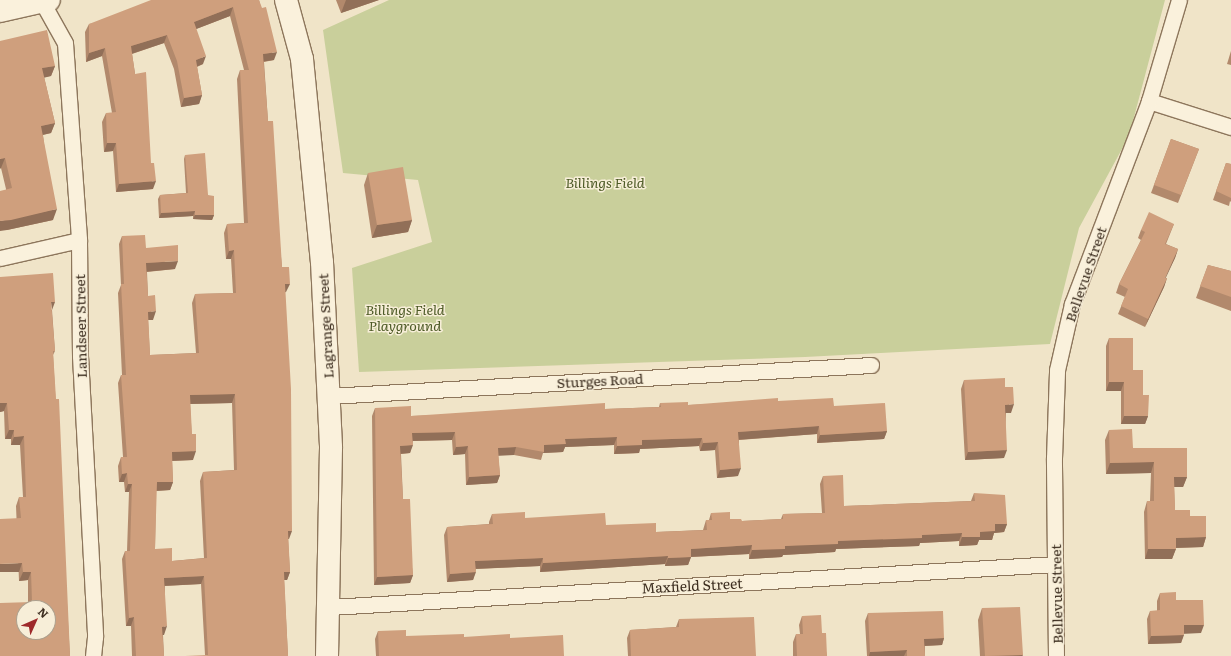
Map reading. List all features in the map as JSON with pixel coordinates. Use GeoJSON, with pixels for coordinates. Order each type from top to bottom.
{"type":"FeatureCollection","features":[{"type":"Feature","properties":{"kind":"main road","name":"Lagrange Street"},"geometry":{"type":"LineString","coordinates":[[286,0],[302,60],[322,262],[329,396],[330,607],[327,656]]}},
{"type":"Feature","properties":{"kind":"main road"},"geometry":{"type":"LineString","coordinates":[[0,11],[44,1]]}},
{"type":"Feature","properties":{"kind":"street","name":"Bellevue Street"},"geometry":{"type":"LineString","coordinates":[[1056,656],[1055,564],[1057,370],[1072,304],[1149,101],[1178,0]]}},
{"type":"Feature","properties":{"kind":"street","name":"Landseer Street"},"geometry":{"type":"LineString","coordinates":[[44,1],[65,43],[79,240],[80,356],[95,637],[93,656]]}},
{"type":"Feature","properties":{"kind":"street"},"geometry":{"type":"LineString","coordinates":[[1149,101],[1231,127]]}},
{"type":"Feature","properties":{"kind":"street"},"geometry":{"type":"LineString","coordinates":[[0,258],[79,240]]}},
{"type":"Feature","properties":{"kind":"street","name":"Sturges Road"},"geometry":{"type":"LineString","coordinates":[[329,396],[871,365]]}},
{"type":"Feature","properties":{"kind":"street","name":"Maxfield Street"},"geometry":{"type":"LineString","coordinates":[[330,607],[1055,564]]}},
{"type":"Feature","properties":{"kind":"green space","name":"Billings Field"},"geometry":{"type":"Polygon","coordinates":[[[389,0],[1165,0],[1129,136],[1079,228],[1050,344],[805,357],[359,372],[352,268],[432,242],[418,180],[343,173],[323,30],[389,0]]]}},
{"type":"Feature","properties":{"kind":"building"},"geometry":{"type":"Polygon","coordinates":[[[151,0],[259,0],[262,8],[266,7],[277,52],[263,54],[268,121],[273,121],[282,267],[289,267],[290,284],[285,284],[291,389],[292,531],[288,531],[290,572],[284,572],[288,656],[185,656],[208,655],[204,576],[164,578],[167,626],[162,627],[164,656],[136,656],[134,617],[129,618],[125,551],[130,551],[132,484],[128,484],[127,473],[122,474],[121,457],[127,457],[121,375],[126,375],[121,284],[124,284],[122,236],[145,235],[146,248],[178,245],[178,261],[146,263],[148,296],[155,295],[156,311],[148,312],[150,355],[199,353],[195,294],[236,293],[234,250],[229,251],[227,224],[248,223],[240,70],[249,70],[233,7],[194,22],[206,56],[196,60],[202,95],[184,98],[177,61],[167,35],[131,46],[135,74],[146,72],[151,163],[154,163],[156,181],[119,184],[116,143],[107,143],[106,113],[116,112],[105,48],[89,53],[89,24],[151,0]],[[235,394],[190,395],[192,434],[196,434],[196,451],[172,452],[173,482],[157,482],[155,549],[172,548],[172,561],[207,558],[203,472],[237,470],[235,394]]]}},
{"type":"Feature","properties":{"kind":"building"},"geometry":{"type":"Polygon","coordinates":[[[47,30],[55,66],[42,68],[55,123],[41,126],[57,209],[11,220],[0,221],[0,191],[12,188],[5,158],[0,159],[0,41],[47,30]]]}},
{"type":"Feature","properties":{"kind":"building"},"geometry":{"type":"Polygon","coordinates":[[[1171,139],[1199,149],[1181,195],[1154,185],[1171,139]]]}},
{"type":"Feature","properties":{"kind":"building"},"geometry":{"type":"Polygon","coordinates":[[[205,153],[208,195],[214,196],[214,215],[195,215],[195,211],[161,213],[160,195],[188,193],[185,155],[205,153]]]}},
{"type":"Feature","properties":{"kind":"building"},"geometry":{"type":"Polygon","coordinates":[[[1226,163],[1231,164],[1231,198],[1216,191],[1226,163]]]}},
{"type":"Feature","properties":{"kind":"building"},"geometry":{"type":"Polygon","coordinates":[[[403,167],[412,220],[377,225],[368,173],[403,167]]]}},
{"type":"Feature","properties":{"kind":"building"},"geometry":{"type":"Polygon","coordinates":[[[1149,212],[1174,224],[1165,244],[1178,249],[1165,278],[1167,278],[1148,319],[1121,306],[1128,289],[1119,284],[1145,232],[1141,230],[1149,212]]]}},
{"type":"Feature","properties":{"kind":"building"},"geometry":{"type":"Polygon","coordinates":[[[1208,265],[1231,271],[1231,297],[1200,286],[1208,265]]]}},
{"type":"Feature","properties":{"kind":"building"},"geometry":{"type":"Polygon","coordinates":[[[53,273],[55,302],[51,302],[55,351],[53,351],[56,399],[59,399],[70,656],[0,656],[0,603],[16,602],[16,640],[56,640],[56,600],[32,600],[31,572],[23,572],[22,563],[0,564],[0,519],[21,518],[19,497],[26,497],[24,436],[14,437],[14,430],[9,430],[7,403],[0,403],[0,277],[53,273]]]}},
{"type":"Feature","properties":{"kind":"building"},"geometry":{"type":"Polygon","coordinates":[[[1109,338],[1133,338],[1133,370],[1143,370],[1143,395],[1149,395],[1148,416],[1124,416],[1124,382],[1109,382],[1109,338]]]}},
{"type":"Feature","properties":{"kind":"building"},"geometry":{"type":"Polygon","coordinates":[[[1005,378],[1005,387],[1013,387],[1014,404],[1005,405],[1007,450],[968,452],[964,380],[1005,378]]]}},
{"type":"Feature","properties":{"kind":"building"},"geometry":{"type":"Polygon","coordinates":[[[778,398],[778,401],[833,398],[834,406],[885,403],[887,431],[820,435],[819,426],[738,432],[741,468],[720,470],[718,442],[703,443],[702,438],[642,440],[642,445],[617,446],[617,437],[565,439],[566,444],[544,445],[544,452],[516,447],[498,448],[500,475],[469,477],[468,446],[456,447],[455,432],[412,433],[413,445],[400,446],[403,499],[410,499],[413,575],[377,577],[375,408],[411,406],[411,416],[605,403],[605,409],[661,407],[660,403],[688,402],[688,405],[778,398]]]}},
{"type":"Feature","properties":{"kind":"building"},"geometry":{"type":"Polygon","coordinates":[[[1132,429],[1133,448],[1187,448],[1187,477],[1174,477],[1175,510],[1190,510],[1190,516],[1206,516],[1206,537],[1176,538],[1176,549],[1148,549],[1147,501],[1154,501],[1154,462],[1110,463],[1109,430],[1132,429]]]}},
{"type":"Feature","properties":{"kind":"building"},"geometry":{"type":"Polygon","coordinates":[[[843,475],[844,506],[975,501],[974,493],[1005,495],[1007,524],[995,524],[995,531],[980,532],[980,537],[962,537],[962,533],[922,535],[922,538],[838,541],[838,544],[785,546],[785,549],[752,550],[752,545],[691,549],[691,557],[668,558],[668,556],[543,563],[543,558],[475,561],[476,572],[450,574],[447,527],[493,524],[492,514],[525,512],[525,518],[605,513],[606,525],[656,523],[656,532],[707,530],[706,520],[712,520],[711,513],[730,512],[730,519],[741,519],[742,521],[783,519],[783,514],[825,513],[823,476],[843,475]]]}},
{"type":"Feature","properties":{"kind":"building"},"geometry":{"type":"Polygon","coordinates":[[[1176,592],[1176,600],[1203,600],[1204,625],[1184,625],[1184,635],[1151,636],[1150,611],[1160,610],[1160,593],[1176,592]]]}},
{"type":"Feature","properties":{"kind":"building"},"geometry":{"type":"Polygon","coordinates":[[[1020,607],[1023,655],[985,656],[982,608],[1020,607]]]}},
{"type":"Feature","properties":{"kind":"building"},"geometry":{"type":"Polygon","coordinates":[[[943,611],[944,638],[924,639],[925,656],[907,656],[907,650],[870,652],[868,613],[943,611]]]}},
{"type":"Feature","properties":{"kind":"building"},"geometry":{"type":"Polygon","coordinates":[[[821,615],[822,633],[826,633],[827,656],[797,656],[796,634],[803,634],[802,616],[821,615]]]}},
{"type":"Feature","properties":{"kind":"building"},"geometry":{"type":"Polygon","coordinates":[[[754,617],[756,656],[631,656],[630,630],[679,627],[679,619],[754,617]]]}},
{"type":"Feature","properties":{"kind":"building"},"geometry":{"type":"Polygon","coordinates":[[[406,630],[406,636],[464,634],[464,637],[510,634],[510,638],[563,635],[564,656],[379,656],[378,631],[406,630]]]}},
{"type":"Feature","properties":{"kind":"park label","name":"Billings Field Playground"},"geometry":{"type":"Point","coordinates":[405,318]}}]}
